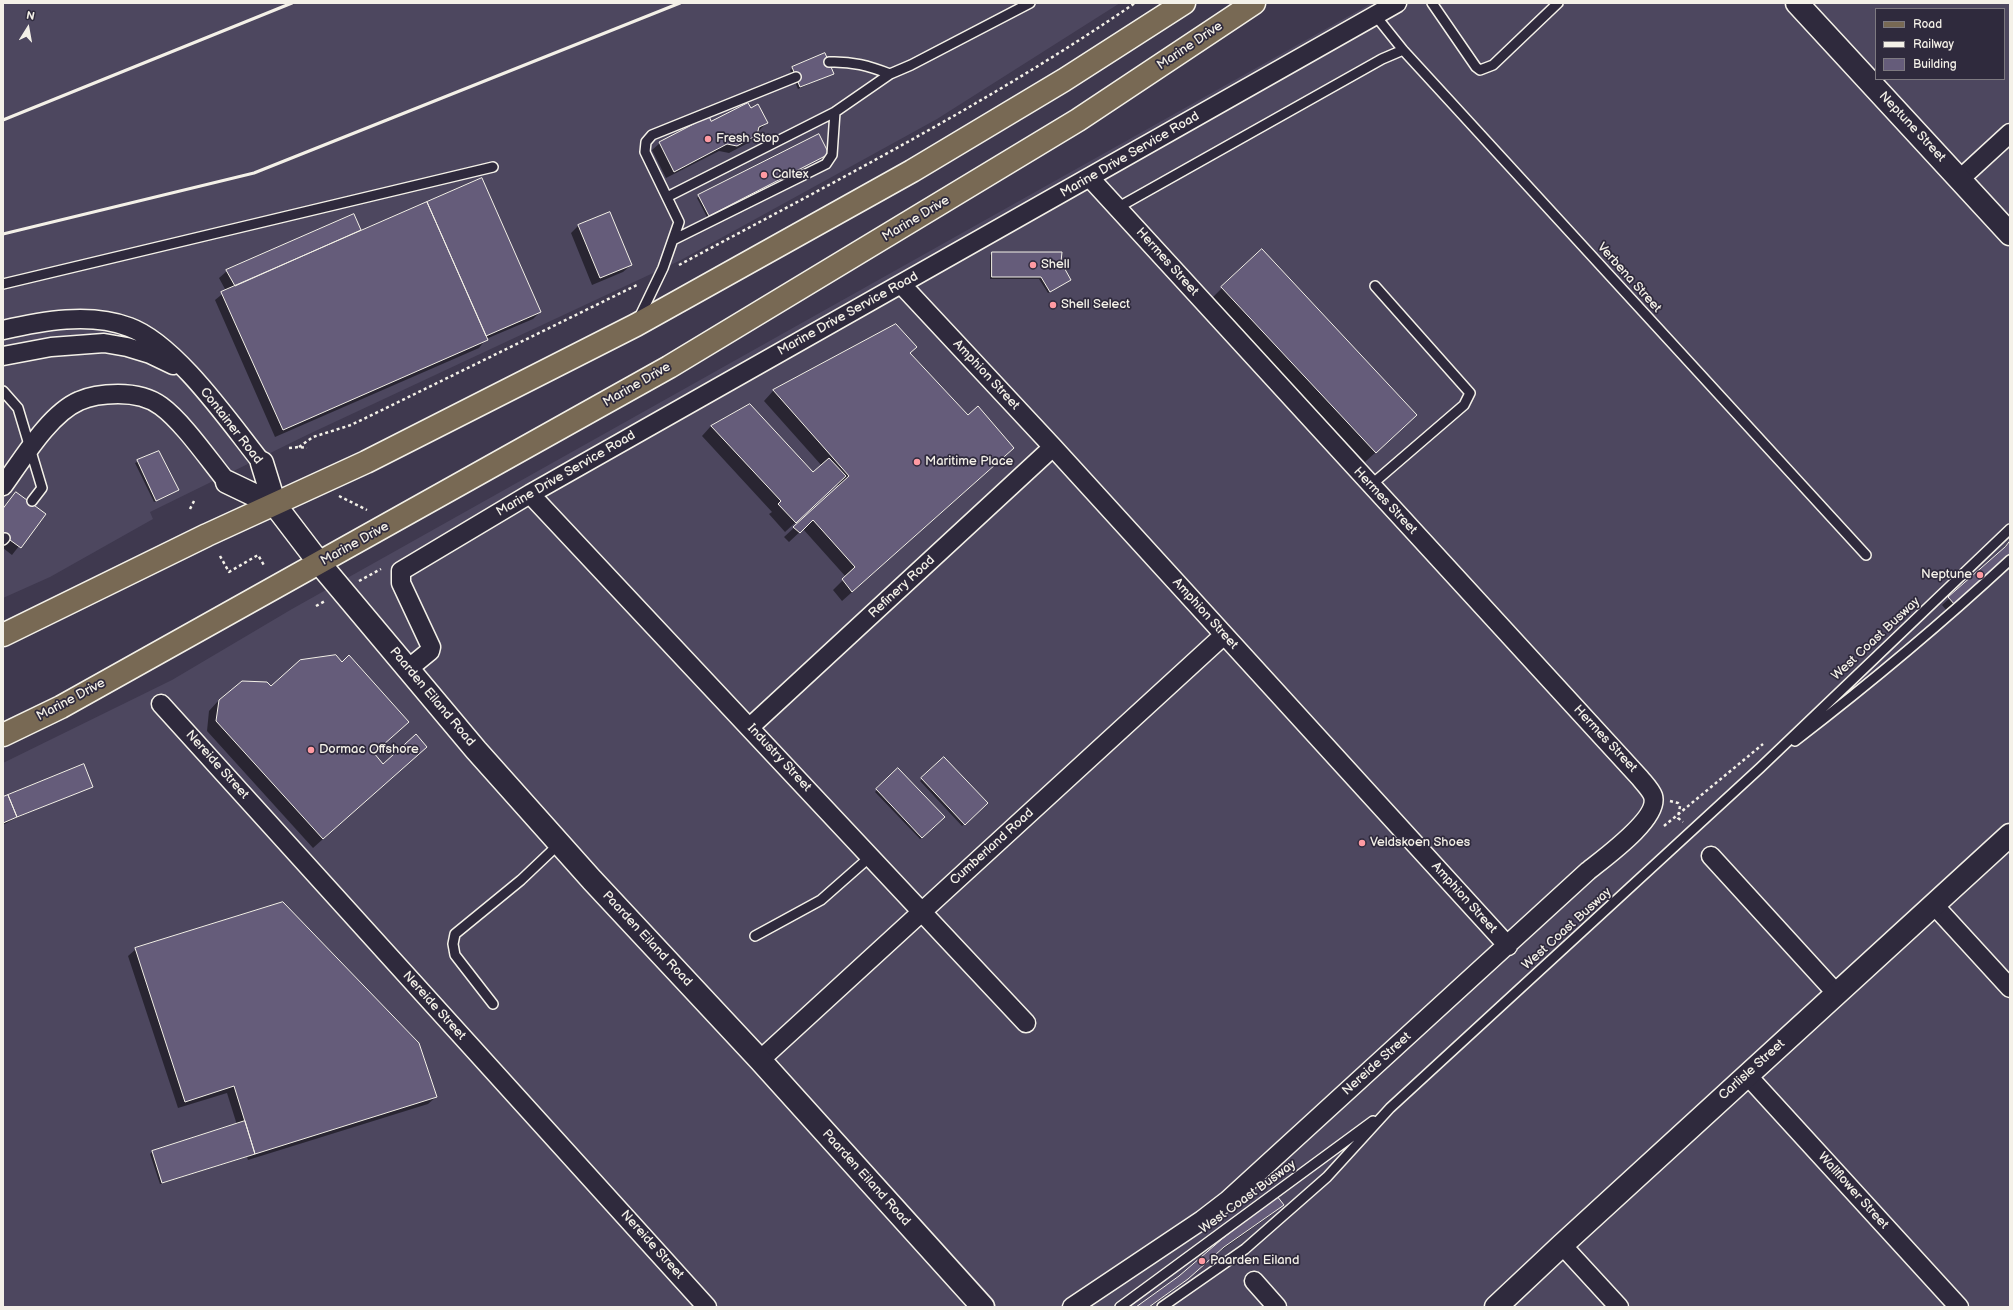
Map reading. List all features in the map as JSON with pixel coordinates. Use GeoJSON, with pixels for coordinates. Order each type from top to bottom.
{"type":"FeatureCollection","features":[{"type":"Feature","properties":{"kind":"main road"},"geometry":{"type":"LineString","coordinates":[[3,636],[207,535],[366,462],[636,325],[912,171],[1064,80],[1184,3]]}},
{"type":"Feature","properties":{"kind":"main road","name":"Marine Drive"},"geometry":{"type":"LineString","coordinates":[[3,735],[61,707],[320,564],[669,367],[1078,120],[1254,3]]}},
{"type":"Feature","properties":{"kind":"street","name":"Marine Drive Service Road"},"geometry":{"type":"LineString","coordinates":[[408,669],[430,651],[431,647],[401,582],[401,571],[530,494],[1397,3]]}},
{"type":"Feature","properties":{"kind":"street","name":"Neptune Street"},"geometry":{"type":"LineString","coordinates":[[1797,3],[2010,234]]}},
{"type":"Feature","properties":{"kind":"street"},"geometry":{"type":"LineString","coordinates":[[1960,179],[2010,133]]}},
{"type":"Feature","properties":{"kind":"street","name":"Hermes Street"},"geometry":{"type":"LineString","coordinates":[[1090,178],[1640,778],[1653,795]]}},
{"type":"Feature","properties":{"kind":"street","name":"Amphion Street"},"geometry":{"type":"LineString","coordinates":[[901,284],[1053,447],[1508,946]]}},
{"type":"Feature","properties":{"kind":"street","name":"Container Road"},"geometry":{"type":"LineString","coordinates":[[3,330],[34,323],[97,320],[117,323],[130,327],[158,343],[188,372],[262,462],[275,505]]}},
{"type":"Feature","properties":{"kind":"street","name":"Container Road"},"geometry":{"type":"LineString","coordinates":[[3,356],[26,350],[104,343],[127,347],[150,354],[188,372]]}},
{"type":"Feature","properties":{"kind":"street"},"geometry":{"type":"LineString","coordinates":[[3,486],[52,422],[78,401],[101,394],[138,396],[149,399],[162,407],[173,417],[228,482],[275,505]]}},
{"type":"Feature","properties":{"kind":"street","name":"Refinery Road"},"geometry":{"type":"LineString","coordinates":[[750,728],[1053,447]]}},
{"type":"Feature","properties":{"kind":"street","name":"Industry Street"},"geometry":{"type":"LineString","coordinates":[[530,494],[1026,1023]]}},
{"type":"Feature","properties":{"kind":"street","name":"Paarden Eiland Road"},"geometry":{"type":"LineString","coordinates":[[275,505],[320,564],[476,750],[760,1060],[983,1307]]}},
{"type":"Feature","properties":{"kind":"street","name":"Cumberland Road"},"geometry":{"type":"LineString","coordinates":[[760,1060],[1224,635]]}},
{"type":"Feature","properties":{"kind":"street","name":"Nereide Street"},"geometry":{"type":"LineString","coordinates":[[161,704],[707,1307]]}},
{"type":"Feature","properties":{"kind":"street","name":"Nereide Street"},"geometry":{"type":"LineString","coordinates":[[1072,1307],[1228,1200],[1637,829],[1649,816],[1654,800],[1653,795]]}},
{"type":"Feature","properties":{"kind":"street","name":"Carlisle Street"},"geometry":{"type":"LineString","coordinates":[[1496,1307],[2010,835]]}},
{"type":"Feature","properties":{"kind":"street"},"geometry":{"type":"LineString","coordinates":[[1711,856],[1837,994]]}},
{"type":"Feature","properties":{"kind":"street"},"geometry":{"type":"LineString","coordinates":[[1934,905],[2010,988]]}},
{"type":"Feature","properties":{"kind":"street","name":"Wallflower Street"},"geometry":{"type":"LineString","coordinates":[[1747,1075],[1959,1307]]}},
{"type":"Feature","properties":{"kind":"street"},"geometry":{"type":"LineString","coordinates":[[1562,1245],[1618,1307]]}},
{"type":"Feature","properties":{"kind":"street"},"geometry":{"type":"LineString","coordinates":[[1254,1281],[1277,1307]]}},
{"type":"Feature","properties":{"kind":"lane"},"geometry":{"type":"LineString","coordinates":[[667,197],[836,112],[890,74],[911,65],[1030,3]]}},
{"type":"Feature","properties":{"kind":"lane"},"geometry":{"type":"LineString","coordinates":[[1432,3],[1476,67],[1480,70],[1493,65],[1552,5]]}},
{"type":"Feature","properties":{"kind":"lane","name":"Verbena Street"},"geometry":{"type":"LineString","coordinates":[[1375,16],[1403,50],[1866,555]]}},
{"type":"Feature","properties":{"kind":"lane"},"geometry":{"type":"LineString","coordinates":[[1117,208],[1382,59],[1403,50]]}},
{"type":"Feature","properties":{"kind":"lane"},"geometry":{"type":"LineString","coordinates":[[829,62],[845,61],[861,63],[890,74]]}},
{"type":"Feature","properties":{"kind":"lane"},"geometry":{"type":"LineString","coordinates":[[636,325],[659,273],[663,268],[679,222],[645,152],[646,142],[652,135],[796,76]]}},
{"type":"Feature","properties":{"kind":"lane"},"geometry":{"type":"LineString","coordinates":[[673,240],[826,164],[832,155],[836,112]]}},
{"type":"Feature","properties":{"kind":"lane"},"geometry":{"type":"LineString","coordinates":[[3,284],[493,167]]}},
{"type":"Feature","properties":{"kind":"lane"},"geometry":{"type":"LineString","coordinates":[[1371,485],[1464,405],[1470,392],[1375,286]]}},
{"type":"Feature","properties":{"kind":"lane"},"geometry":{"type":"LineString","coordinates":[[3,364],[26,350]]}},
{"type":"Feature","properties":{"kind":"lane"},"geometry":{"type":"LineString","coordinates":[[3,392],[8,395],[18,408],[42,488],[32,501]]}},
{"type":"Feature","properties":{"kind":"lane","name":"West Coast Busway"},"geometry":{"type":"LineString","coordinates":[[1162,1307],[1246,1248],[1300,1203],[1327,1177],[1390,1108],[1760,768],[2010,529]]}},
{"type":"Feature","properties":{"kind":"lane","name":"West Coast Busway"},"geometry":{"type":"LineString","coordinates":[[1760,768],[1855,695],[1956,611],[2010,560]]}},
{"type":"Feature","properties":{"kind":"lane"},"geometry":{"type":"LineString","coordinates":[[493,1004],[455,954],[453,944],[455,934],[521,880],[560,843]]}},
{"type":"Feature","properties":{"kind":"lane"},"geometry":{"type":"LineString","coordinates":[[755,936],[822,900],[871,856]]}},
{"type":"Feature","properties":{"kind":"lane","name":"West Coast Busway"},"geometry":{"type":"LineString","coordinates":[[1120,1307],[1390,1108]]}},
{"type":"Feature","properties":{"kind":"path"},"geometry":{"type":"LineString","coordinates":[[299,447],[313,437],[351,425],[659,273],[679,265],[882,156],[1080,41],[1135,3]]}},
{"type":"Feature","properties":{"kind":"path"},"geometry":{"type":"LineString","coordinates":[[289,448],[307,448]]}},
{"type":"Feature","properties":{"kind":"path"},"geometry":{"type":"LineString","coordinates":[[336,495],[367,510]]}},
{"type":"Feature","properties":{"kind":"path"},"geometry":{"type":"LineString","coordinates":[[190,509],[196,499]]}},
{"type":"Feature","properties":{"kind":"path"},"geometry":{"type":"LineString","coordinates":[[220,556],[229,572],[258,555],[265,567]]}},
{"type":"Feature","properties":{"kind":"path"},"geometry":{"type":"LineString","coordinates":[[1680,811],[1678,818],[1683,822]]}},
{"type":"Feature","properties":{"kind":"shaded area"},"geometry":{"type":"Polygon","coordinates":[[[3,3],[1120,3],[937,119],[681,260],[309,434],[150,512],[153,519],[50,577],[3,598],[3,3]]]}},
{"type":"Feature","properties":{"kind":"shaded area"},"geometry":{"type":"Polygon","coordinates":[[[1372,3],[2010,3],[2010,1307],[3,1307],[3,763],[172,680],[292,609],[1372,3]]]}},
{"type":"Feature","properties":{"kind":"building"},"geometry":{"type":"Polygon","coordinates":[[[825,53],[834,74],[800,87],[792,67],[825,53]]]}},
{"type":"Feature","properties":{"kind":"building","name":"Fresh Stop"},"geometry":{"type":"Polygon","coordinates":[[[748,103],[751,108],[758,104],[768,123],[759,127],[757,135],[737,146],[727,144],[674,172],[659,142],[709,116],[711,121],[748,103]]]}},
{"type":"Feature","properties":{"kind":"building","name":"Caltex"},"geometry":{"type":"Polygon","coordinates":[[[819,134],[829,154],[709,216],[698,195],[819,134]]]}},
{"type":"Feature","properties":{"kind":"building"},"geometry":{"type":"Polygon","coordinates":[[[482,178],[541,312],[486,336],[427,202],[482,178]]]}},
{"type":"Feature","properties":{"kind":"building"},"geometry":{"type":"Polygon","coordinates":[[[427,202],[488,340],[283,430],[221,292],[427,202]]]}},
{"type":"Feature","properties":{"kind":"building"},"geometry":{"type":"Polygon","coordinates":[[[610,212],[632,265],[600,278],[578,225],[610,212]]]}},
{"type":"Feature","properties":{"kind":"building"},"geometry":{"type":"Polygon","coordinates":[[[354,214],[361,230],[235,286],[226,270],[354,214]]]}},
{"type":"Feature","properties":{"kind":"building"},"geometry":{"type":"Polygon","coordinates":[[[1262,249],[1417,415],[1376,453],[1221,287],[1262,249]]]}},
{"type":"Feature","properties":{"kind":"building"},"geometry":{"type":"Polygon","coordinates":[[[992,252],[1062,252],[1061,262],[1071,280],[1050,292],[1041,277],[992,277],[992,252]]]}},
{"type":"Feature","properties":{"kind":"building","name":"Maritime Place"},"geometry":{"type":"Polygon","coordinates":[[[896,324],[917,347],[910,353],[968,415],[978,406],[1014,448],[852,592],[842,579],[855,567],[813,520],[800,533],[793,527],[849,476],[773,390],[896,324]]]}},
{"type":"Feature","properties":{"kind":"building"},"geometry":{"type":"Polygon","coordinates":[[[750,404],[813,472],[829,458],[846,476],[796,523],[778,504],[781,501],[711,426],[750,404]]]}},
{"type":"Feature","properties":{"kind":"building"},"geometry":{"type":"Polygon","coordinates":[[[159,451],[179,490],[156,501],[137,460],[159,451]]]}},
{"type":"Feature","properties":{"kind":"building"},"geometry":{"type":"Polygon","coordinates":[[[16,492],[46,514],[21,548],[3,535],[3,509],[16,492]]]}},
{"type":"Feature","properties":{"kind":"building","name":"Neptune"},"geometry":{"type":"Polygon","coordinates":[[[2010,541],[2010,553],[1955,605],[1948,597],[2010,541]]]}},
{"type":"Feature","properties":{"kind":"building","name":"Dormac Offshore"},"geometry":{"type":"Polygon","coordinates":[[[336,655],[342,662],[349,655],[409,722],[374,753],[383,764],[416,734],[427,747],[323,839],[216,721],[219,700],[242,681],[267,682],[271,686],[300,660],[336,655]]]}},
{"type":"Feature","properties":{"kind":"building"},"geometry":{"type":"Polygon","coordinates":[[[944,757],[988,803],[965,825],[921,778],[944,757]]]}},
{"type":"Feature","properties":{"kind":"building"},"geometry":{"type":"Polygon","coordinates":[[[84,764],[93,787],[17,817],[8,795],[84,764]]]}},
{"type":"Feature","properties":{"kind":"building"},"geometry":{"type":"Polygon","coordinates":[[[898,768],[945,817],[922,838],[876,789],[898,768]]]}},
{"type":"Feature","properties":{"kind":"building"},"geometry":{"type":"Polygon","coordinates":[[[8,795],[17,817],[3,823],[3,797],[8,795]]]}},
{"type":"Feature","properties":{"kind":"building"},"geometry":{"type":"Polygon","coordinates":[[[283,902],[419,1043],[437,1097],[255,1154],[234,1086],[185,1102],[135,948],[283,902]]]}},
{"type":"Feature","properties":{"kind":"building"},"geometry":{"type":"Polygon","coordinates":[[[245,1121],[255,1154],[162,1183],[152,1151],[245,1121]]]}},
{"type":"Feature","properties":{"kind":"building","name":"Paarden Eiland"},"geometry":{"type":"Polygon","coordinates":[[[1277,1196],[1284,1205],[1224,1247],[1188,1279],[1149,1307],[1136,1307],[1179,1276],[1222,1239],[1277,1196]]]}},
{"type":"Feature","properties":{"kind":"railway"},"geometry":{"type":"LineString","coordinates":[[3,120],[292,3]]}},
{"type":"Feature","properties":{"kind":"railway"},"geometry":{"type":"LineString","coordinates":[[3,234],[254,173],[680,3]]}},
{"type":"Feature","properties":{"kind":"place","name":"Fresh Stop"},"geometry":{"type":"Point","coordinates":[708,139]}},
{"type":"Feature","properties":{"kind":"place","name":"Caltex"},"geometry":{"type":"Point","coordinates":[764,175]}},
{"type":"Feature","properties":{"kind":"place","name":"Shell"},"geometry":{"type":"Point","coordinates":[1033,265]}},
{"type":"Feature","properties":{"kind":"place","name":"Shell Select"},"geometry":{"type":"Point","coordinates":[1053,305]}},
{"type":"Feature","properties":{"kind":"place","name":"Maritime Place"},"geometry":{"type":"Point","coordinates":[917,462]}},
{"type":"Feature","properties":{"kind":"place","name":"Neptune"},"geometry":{"type":"Point","coordinates":[1980,575]}},
{"type":"Feature","properties":{"kind":"place","name":"Dormac Offshore"},"geometry":{"type":"Point","coordinates":[311,750]}},
{"type":"Feature","properties":{"kind":"place","name":"Veldskoen Shoes"},"geometry":{"type":"Point","coordinates":[1362,843]}},
{"type":"Feature","properties":{"kind":"place","name":"Paarden Eiland"},"geometry":{"type":"Point","coordinates":[1202,1261]}}]}
